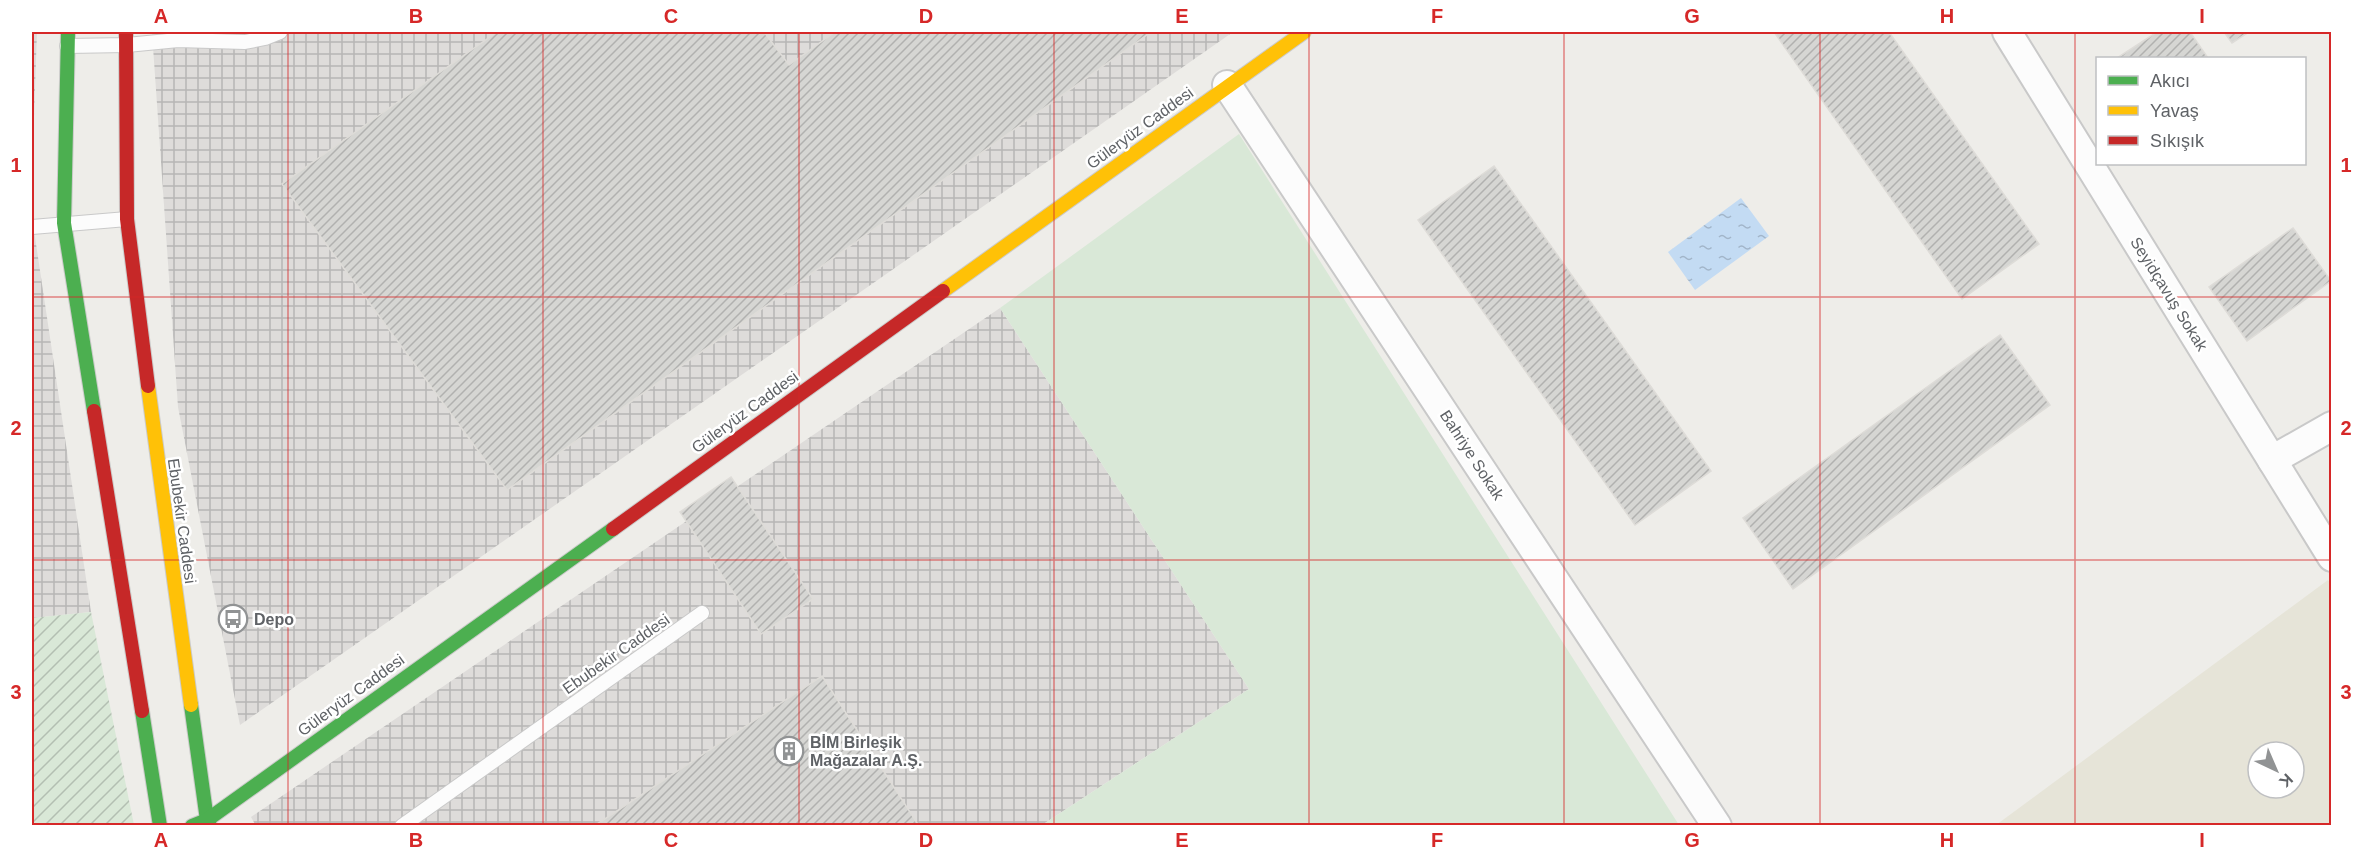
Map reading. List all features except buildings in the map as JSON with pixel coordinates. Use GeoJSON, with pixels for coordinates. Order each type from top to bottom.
{"type":"FeatureCollection","features":[{"type":"Feature","properties":{"kind":"main road"},"geometry":{"type":"LineString","coordinates":[[68,32],[64,223],[160,825]]}},
{"type":"Feature","properties":{"kind":"main road","name":"Güleryüz Caddesi"},"geometry":{"type":"LineString","coordinates":[[192,825],[208,822],[1227,85],[1304,32]]}},
{"type":"Feature","properties":{"kind":"main road","name":"Ebubekir Caddesi"},"geometry":{"type":"LineString","coordinates":[[126,38],[127,219],[165,528],[208,822]]}},
{"type":"Feature","properties":{"kind":"street","name":"Seyidçavuş Sokak"},"geometry":{"type":"LineString","coordinates":[[2019,36],[2331,557]]}},
{"type":"Feature","properties":{"kind":"street","name":"Bahriye Sokak"},"geometry":{"type":"LineString","coordinates":[[1227,85],[1717,825]]}},
{"type":"Feature","properties":{"kind":"street"},"geometry":{"type":"LineString","coordinates":[[2272,460],[2331,426]]}},
{"type":"Feature","properties":{"kind":"lane"},"geometry":{"type":"LineString","coordinates":[[67,46],[126,38],[245,42],[280,32]]}},
{"type":"Feature","properties":{"kind":"lane"},"geometry":{"type":"LineString","coordinates":[[32,227],[127,219]]}},
{"type":"Feature","properties":{"kind":"lane","name":"Ebubekir Caddesi"},"geometry":{"type":"LineString","coordinates":[[402,825],[702,613]]}},
{"type":"Feature","properties":{"kind":"shaded area"},"geometry":{"type":"Polygon","coordinates":[[[32,32],[37,32],[32,172],[32,32]]]}},
{"type":"Feature","properties":{"kind":"shaded area"},"geometry":{"type":"Polygon","coordinates":[[[152,32],[1233,32],[240,725],[178,407],[152,32]]]}},
{"type":"Feature","properties":{"kind":"shaded area"},"geometry":{"type":"Polygon","coordinates":[[[32,217],[91,612],[32,618],[32,217]]]}},
{"type":"Feature","properties":{"kind":"shaded area"},"geometry":{"type":"Polygon","coordinates":[[[1000,308],[1249,689],[1042,825],[256,826],[251,817],[1000,308]]]}},
{"type":"Feature","properties":{"kind":"shaded area"},"geometry":{"type":"Polygon","coordinates":[[[2328,580],[2332,586],[2331,825],[1996,825],[2328,580]]]}},
{"type":"Feature","properties":{"kind":"green space"},"geometry":{"type":"Polygon","coordinates":[[[1239,134],[1679,825],[1042,825],[1249,689],[1000,308],[1239,134]]]}},
{"type":"Feature","properties":{"kind":"green space"},"geometry":{"type":"Polygon","coordinates":[[[91,612],[134,825],[32,825],[32,618],[91,612]]]}},
{"type":"Feature","properties":{"kind":"water"},"geometry":{"type":"Polygon","coordinates":[[[1741,198],[1769,236],[1695,290],[1668,252],[1741,198]]]}},
{"type":"Feature","properties":{"kind":"traffic: fast"},"geometry":{"type":"LineString","coordinates":[[68,32],[64,223],[94,411]]}},
{"type":"Feature","properties":{"kind":"traffic: fast"},"geometry":{"type":"LineString","coordinates":[[192,826],[207,820],[613,529]]}},
{"type":"Feature","properties":{"kind":"traffic: fast"},"geometry":{"type":"LineString","coordinates":[[191,705],[207,820],[210,826]]}},
{"type":"Feature","properties":{"kind":"traffic: fast"},"geometry":{"type":"LineString","coordinates":[[142,711],[160,826]]}},
{"type":"Feature","properties":{"kind":"traffic: slow"},"geometry":{"type":"LineString","coordinates":[[943,291],[1304,32]]}},
{"type":"Feature","properties":{"kind":"traffic: slow"},"geometry":{"type":"LineString","coordinates":[[148,386],[191,705]]}},
{"type":"Feature","properties":{"kind":"traffic: jam"},"geometry":{"type":"LineString","coordinates":[[126,32],[127,219],[148,386]]}},
{"type":"Feature","properties":{"kind":"traffic: jam"},"geometry":{"type":"LineString","coordinates":[[613,529],[943,291]]}},
{"type":"Feature","properties":{"kind":"traffic: jam"},"geometry":{"type":"LineString","coordinates":[[94,411],[142,711]]}},
{"type":"Feature","properties":{"kind":"place","name":"Depo"},"geometry":{"type":"Point","coordinates":[233,619]}},
{"type":"Feature","properties":{"kind":"place","name":"BİM Birleşik Mağazalar A.Ş."},"geometry":{"type":"Point","coordinates":[789,751]}}]}
